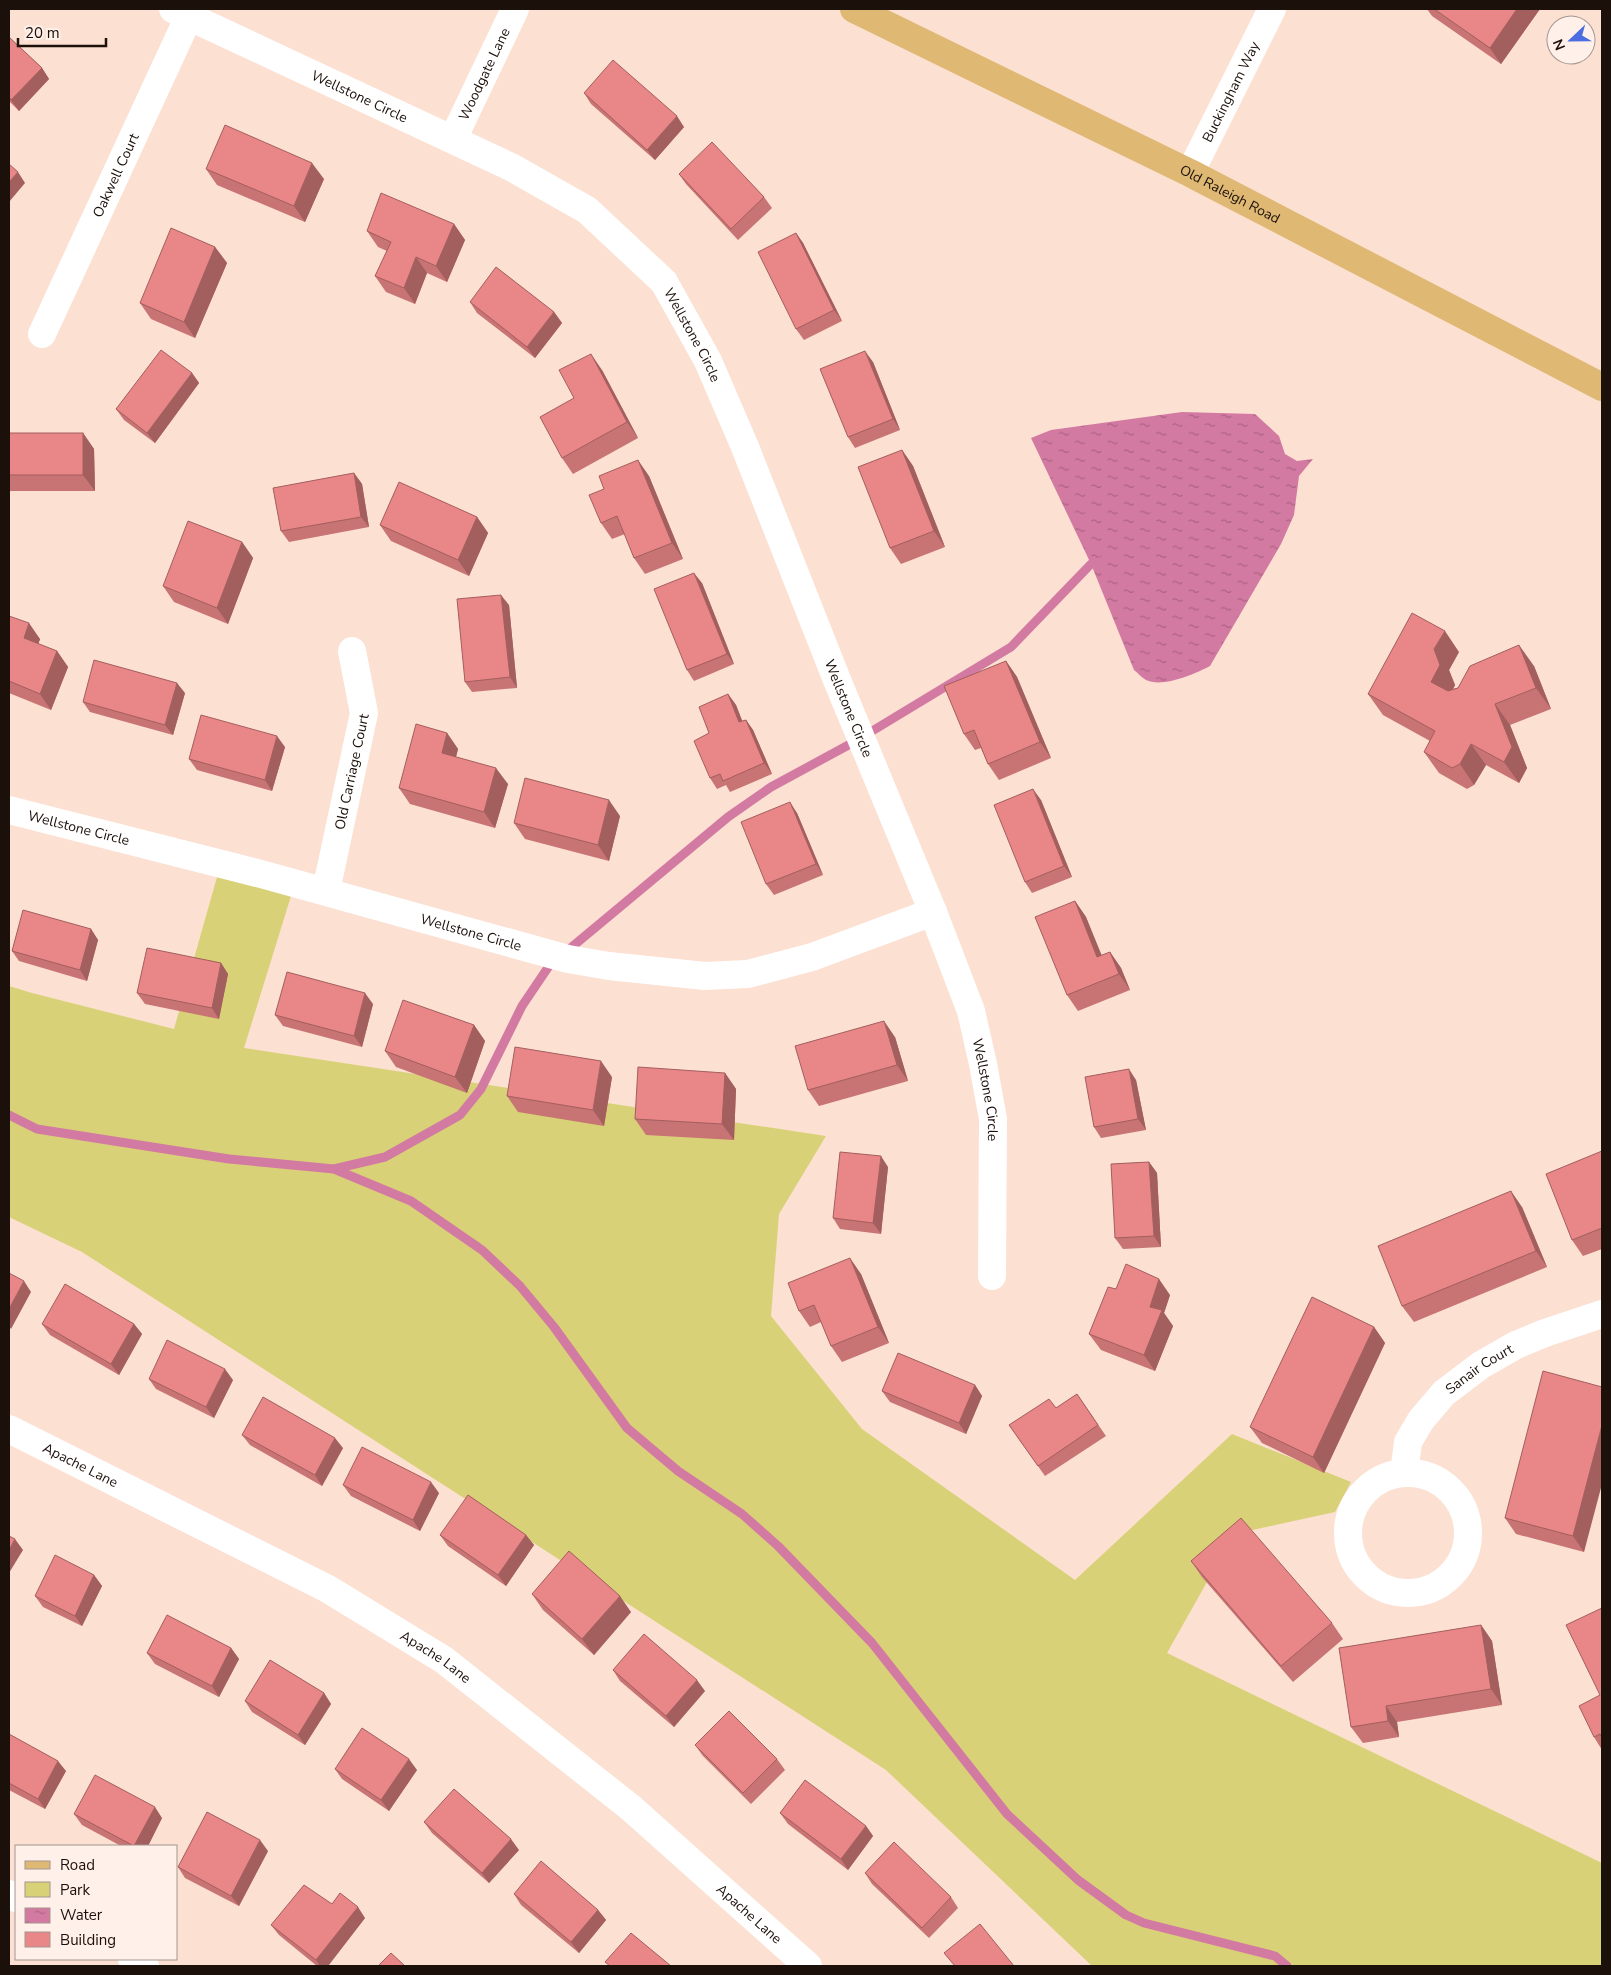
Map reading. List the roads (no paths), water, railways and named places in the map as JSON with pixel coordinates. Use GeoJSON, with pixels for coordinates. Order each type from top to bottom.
{"type":"FeatureCollection","features":[{"type":"Feature","properties":{"kind":"main road","name":"Old Raleigh Road"},"geometry":{"type":"LineString","coordinates":[[854,9],[1190,173],[1602,387]]}},
{"type":"Feature","properties":{"kind":"street","name":"Woodgate Lane"},"geometry":{"type":"LineString","coordinates":[[453,139],[515,9]]}},
{"type":"Feature","properties":{"kind":"street","name":"Buckingham Way"},"geometry":{"type":"LineString","coordinates":[[1190,173],[1272,9]]}},
{"type":"Feature","properties":{"kind":"street","name":"Wellstone Circle"},"geometry":{"type":"LineString","coordinates":[[181,12],[512,167],[587,210],[664,282],[708,361],[745,447],[837,680],[933,912],[971,1011],[984,1064],[993,1119],[992,1276]]}},
{"type":"Feature","properties":{"kind":"street","name":"Oakwell Court"},"geometry":{"type":"LineString","coordinates":[[42,334],[181,12]]}},
{"type":"Feature","properties":{"kind":"street","name":"Old Carriage Court"},"geometry":{"type":"LineString","coordinates":[[326,891],[364,714],[352,651]]}},
{"type":"Feature","properties":{"kind":"street","name":"Wellstone Circle"},"geometry":{"type":"LineString","coordinates":[[9,810],[326,891],[568,960],[608,966],[705,976],[748,974],[812,957],[933,912]]}},
{"type":"Feature","properties":{"kind":"street","name":"Sanair Court"},"geometry":{"type":"LineString","coordinates":[[1404,1473],[1408,1442],[1421,1420],[1444,1393],[1481,1366],[1516,1345],[1602,1314]]}},
{"type":"Feature","properties":{"kind":"street","name":"Apache Lane"},"geometry":{"type":"LineString","coordinates":[[9,1429],[328,1588],[444,1660],[632,1808],[808,1966]]}},
{"type":"Feature","properties":{"kind":"street"},"geometry":{"type":"LineString","coordinates":[[1404,1473],[1424,1474],[1441,1482],[1455,1495],[1465,1512],[1469,1531],[1466,1550],[1458,1568],[1444,1582],[1428,1591],[1408,1594],[1389,1591],[1372,1582],[1359,1568],[1354,1559],[1350,1550],[1348,1531],[1351,1512],[1359,1497],[1372,1484],[1387,1476],[1404,1473]]}},
{"type":"Feature","properties":{"kind":"street"},"geometry":{"type":"LineString","coordinates":[[134,1960],[145,1966]]}},
{"type":"Feature","properties":{"kind":"water"},"geometry":{"type":"Polygon","coordinates":[[[1182,412],[1255,414],[1279,436],[1285,454],[1297,461],[1313,459],[1299,476],[1294,515],[1281,544],[1210,666],[1179,679],[1153,682],[1144,679],[1134,670],[1091,564],[1031,438],[1051,430],[1182,412]]]}},
{"type":"Feature","properties":{"kind":"waterway"},"geometry":{"type":"LineString","coordinates":[[334,1169],[385,1157],[460,1115],[481,1089],[522,1006],[549,966],[728,817],[771,787],[854,742],[1011,647],[1091,564],[1102,561]]}},
{"type":"Feature","properties":{"kind":"waterway"},"geometry":{"type":"LineString","coordinates":[[9,1115],[37,1129],[229,1159],[334,1169],[411,1201],[482,1250],[520,1286],[554,1327],[627,1428],[678,1471],[742,1514],[778,1546],[872,1643],[1007,1814],[1078,1880],[1126,1915],[1144,1923],[1275,1956],[1287,1966]]}}]}
